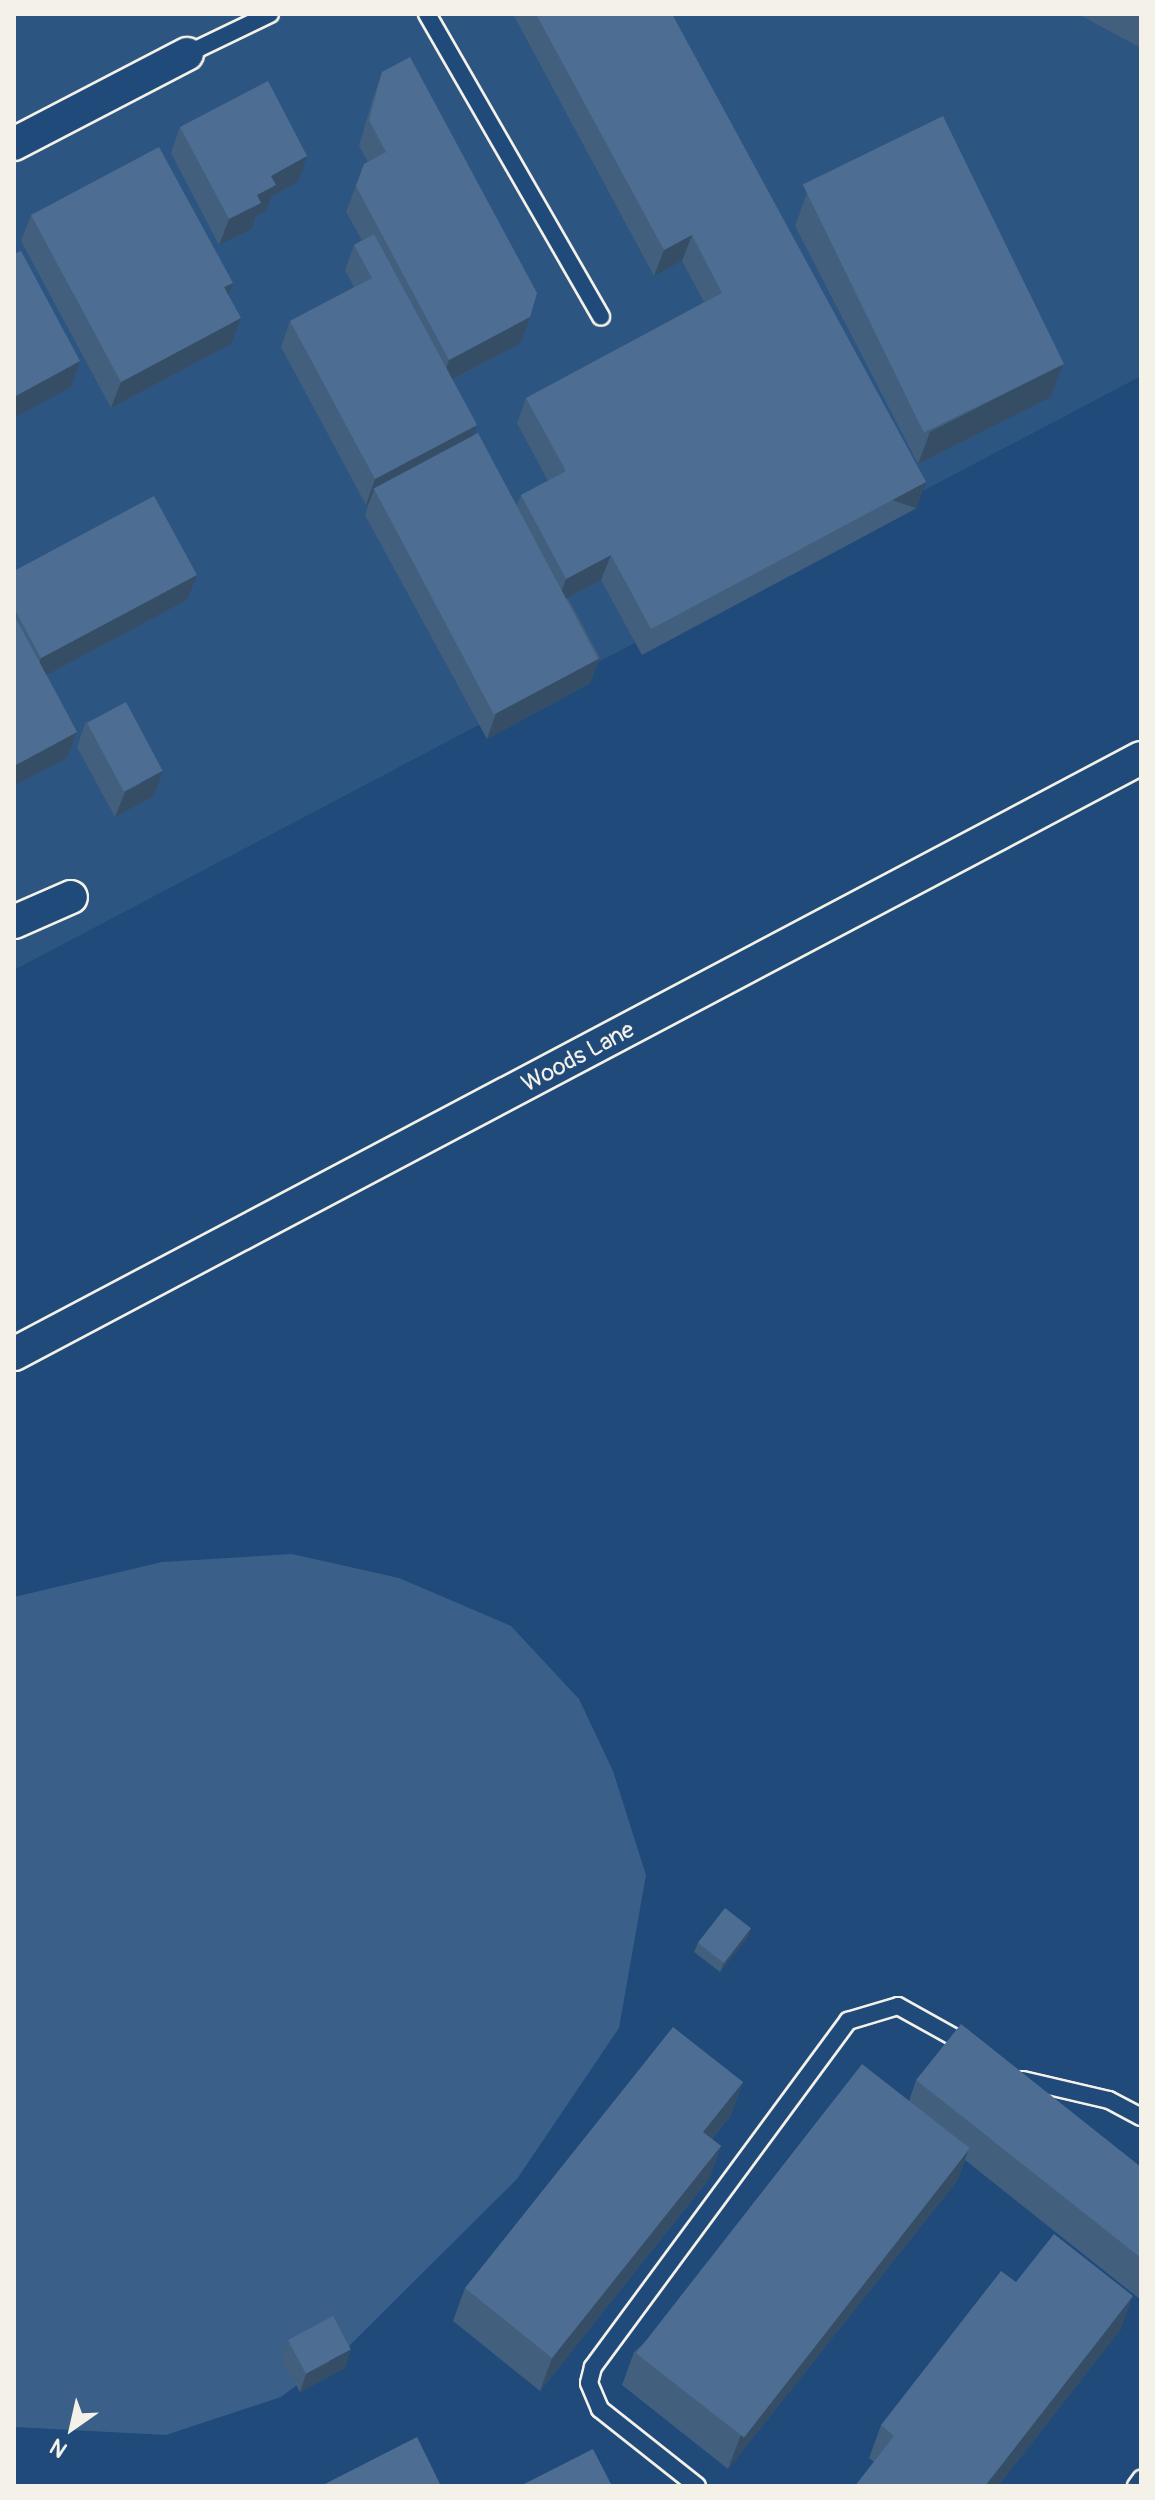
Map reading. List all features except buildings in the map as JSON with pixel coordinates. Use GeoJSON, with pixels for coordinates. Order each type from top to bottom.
{"type":"FeatureCollection","features":[{"type":"Feature","properties":{"kind":"street"},"geometry":{"type":"LineString","coordinates":[[14,144],[187,54]]}},
{"type":"Feature","properties":{"kind":"street","name":"Woods Lane"},"geometry":{"type":"LineString","coordinates":[[14,1354],[1141,758]]}},
{"type":"Feature","properties":{"kind":"street"},"geometry":{"type":"LineString","coordinates":[[14,922],[71,897]]}},
{"type":"Feature","properties":{"kind":"lane"},"geometry":{"type":"LineString","coordinates":[[187,54],[270,14]]}},
{"type":"Feature","properties":{"kind":"lane"},"geometry":{"type":"LineString","coordinates":[[427,14],[601,317]]}},
{"type":"Feature","properties":{"kind":"lane"},"geometry":{"type":"LineString","coordinates":[[697,2486],[600,2409],[589,2383],[593,2367],[848,2021],[898,2006],[984,2055]]}},
{"type":"Feature","properties":{"kind":"lane"},"geometry":{"type":"LineString","coordinates":[[1009,2073],[1141,2117]]}},
{"type":"Feature","properties":{"kind":"lane"},"geometry":{"type":"LineString","coordinates":[[1136,2486],[1141,2479]]}},
{"type":"Feature","properties":{"kind":"shaded area"},"geometry":{"type":"Polygon","coordinates":[[[14,14],[1141,14],[1141,376],[14,970],[14,14]]]}},
{"type":"Feature","properties":{"kind":"shaded area"},"geometry":{"type":"Polygon","coordinates":[[[292,1554],[399,1578],[511,1626],[579,1699],[613,1771],[646,1875],[619,2028],[517,2179],[349,2346],[281,2397],[166,2435],[14,2427],[14,1597],[162,1562],[292,1554]]]}}]}
